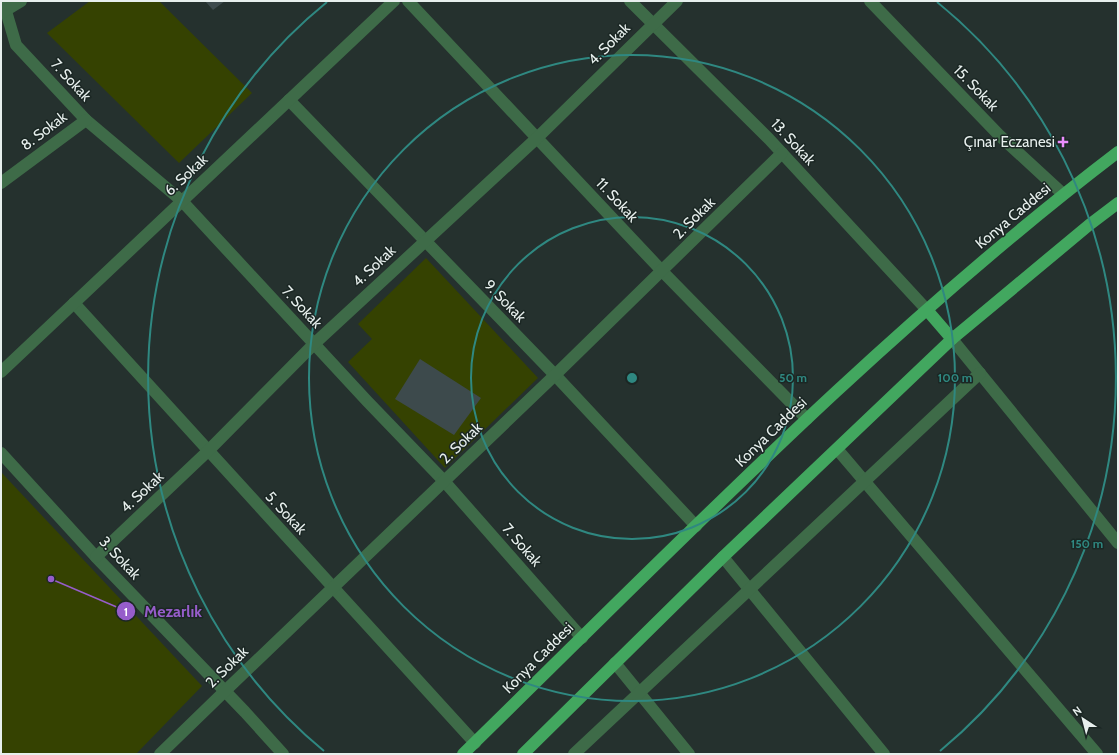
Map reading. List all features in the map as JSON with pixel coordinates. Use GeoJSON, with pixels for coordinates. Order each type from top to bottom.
{"type":"FeatureCollection","features":[{"type":"Feature","properties":{"kind":"main road","name":"Konya Caddesi"},"geometry":{"type":"LineString","coordinates":[[464,754],[807,419],[927,310],[1063,194],[1118,152]]}},
{"type":"Feature","properties":{"kind":"main road"},"geometry":{"type":"LineString","coordinates":[[523,754],[723,557],[952,339],[1089,225],[1118,203]]}},
{"type":"Feature","properties":{"kind":"main road"},"geometry":{"type":"LineString","coordinates":[[927,310],[952,339]]}},
{"type":"Feature","properties":{"kind":"street"},"geometry":{"type":"LineString","coordinates":[[3,8],[21,1]]}},
{"type":"Feature","properties":{"kind":"street","name":"6. Sokak"},"geometry":{"type":"LineString","coordinates":[[1,372],[394,1]]}},
{"type":"Feature","properties":{"kind":"street","name":"11. Sokak"},"geometry":{"type":"LineString","coordinates":[[408,1],[662,271],[807,419]]}},
{"type":"Feature","properties":{"kind":"street","name":"13. Sokak"},"geometry":{"type":"LineString","coordinates":[[630,1],[782,153],[927,310]]}},
{"type":"Feature","properties":{"kind":"street","name":"4. Sokak"},"geometry":{"type":"LineString","coordinates":[[96,557],[208,451],[314,344],[537,138],[677,1]]}},
{"type":"Feature","properties":{"kind":"street","name":"15. Sokak"},"geometry":{"type":"LineString","coordinates":[[870,1],[999,135],[1063,194]]}},
{"type":"Feature","properties":{"kind":"street","name":"7. Sokak"},"geometry":{"type":"LineString","coordinates":[[3,8],[16,45],[86,120],[182,201],[314,344],[444,481],[582,638]]}},
{"type":"Feature","properties":{"kind":"street","name":"9. Sokak"},"geometry":{"type":"LineString","coordinates":[[289,100],[425,242],[556,375],[696,526]]}},
{"type":"Feature","properties":{"kind":"street","name":"8. Sokak"},"geometry":{"type":"LineString","coordinates":[[1,183],[86,120]]}},
{"type":"Feature","properties":{"kind":"street","name":"2. Sokak"},"geometry":{"type":"LineString","coordinates":[[160,754],[556,375],[782,153]]}},
{"type":"Feature","properties":{"kind":"street","name":"5. Sokak"},"geometry":{"type":"LineString","coordinates":[[74,303],[475,743]]}},
{"type":"Feature","properties":{"kind":"street"},"geometry":{"type":"LineString","coordinates":[[952,339],[1118,543]]}},
{"type":"Feature","properties":{"kind":"street"},"geometry":{"type":"LineString","coordinates":[[574,754],[980,373]]}},
{"type":"Feature","properties":{"kind":"street"},"geometry":{"type":"LineString","coordinates":[[837,448],[1096,754]]}},
{"type":"Feature","properties":{"kind":"street","name":"3. Sokak"},"geometry":{"type":"LineString","coordinates":[[1,453],[96,557],[225,691],[283,754]]}},
{"type":"Feature","properties":{"kind":"street"},"geometry":{"type":"LineString","coordinates":[[723,557],[884,754]]}},
{"type":"Feature","properties":{"kind":"street"},"geometry":{"type":"LineString","coordinates":[[615,663],[689,754]]}},
{"type":"Feature","properties":{"kind":"green space"},"geometry":{"type":"Polygon","coordinates":[[[90,1],[159,1],[252,93],[179,163],[47,33],[90,1]]]}},
{"type":"Feature","properties":{"kind":"green space"},"geometry":{"type":"Polygon","coordinates":[[[426,258],[538,378],[445,468],[348,362],[372,339],[358,324],[426,258]]]}},
{"type":"Feature","properties":{"kind":"green space"},"geometry":{"type":"Polygon","coordinates":[[[1,472],[202,686],[136,754],[1,754],[1,472]]]}},
{"type":"Feature","properties":{"kind":"building"},"geometry":{"type":"Polygon","coordinates":[[[205,1],[225,1],[213,10],[205,1]]]}},
{"type":"Feature","properties":{"kind":"building"},"geometry":{"type":"Polygon","coordinates":[[[420,359],[481,398],[454,435],[395,399],[420,359]]]}},
{"type":"Feature","properties":{"kind":"place","name":"Çınar Eczanesi"},"geometry":{"type":"Point","coordinates":[1063,142]}},
{"type":"Feature","properties":{"kind":"place","name":"Mezarlık"},"geometry":{"type":"Point","coordinates":[51,579]}}]}
